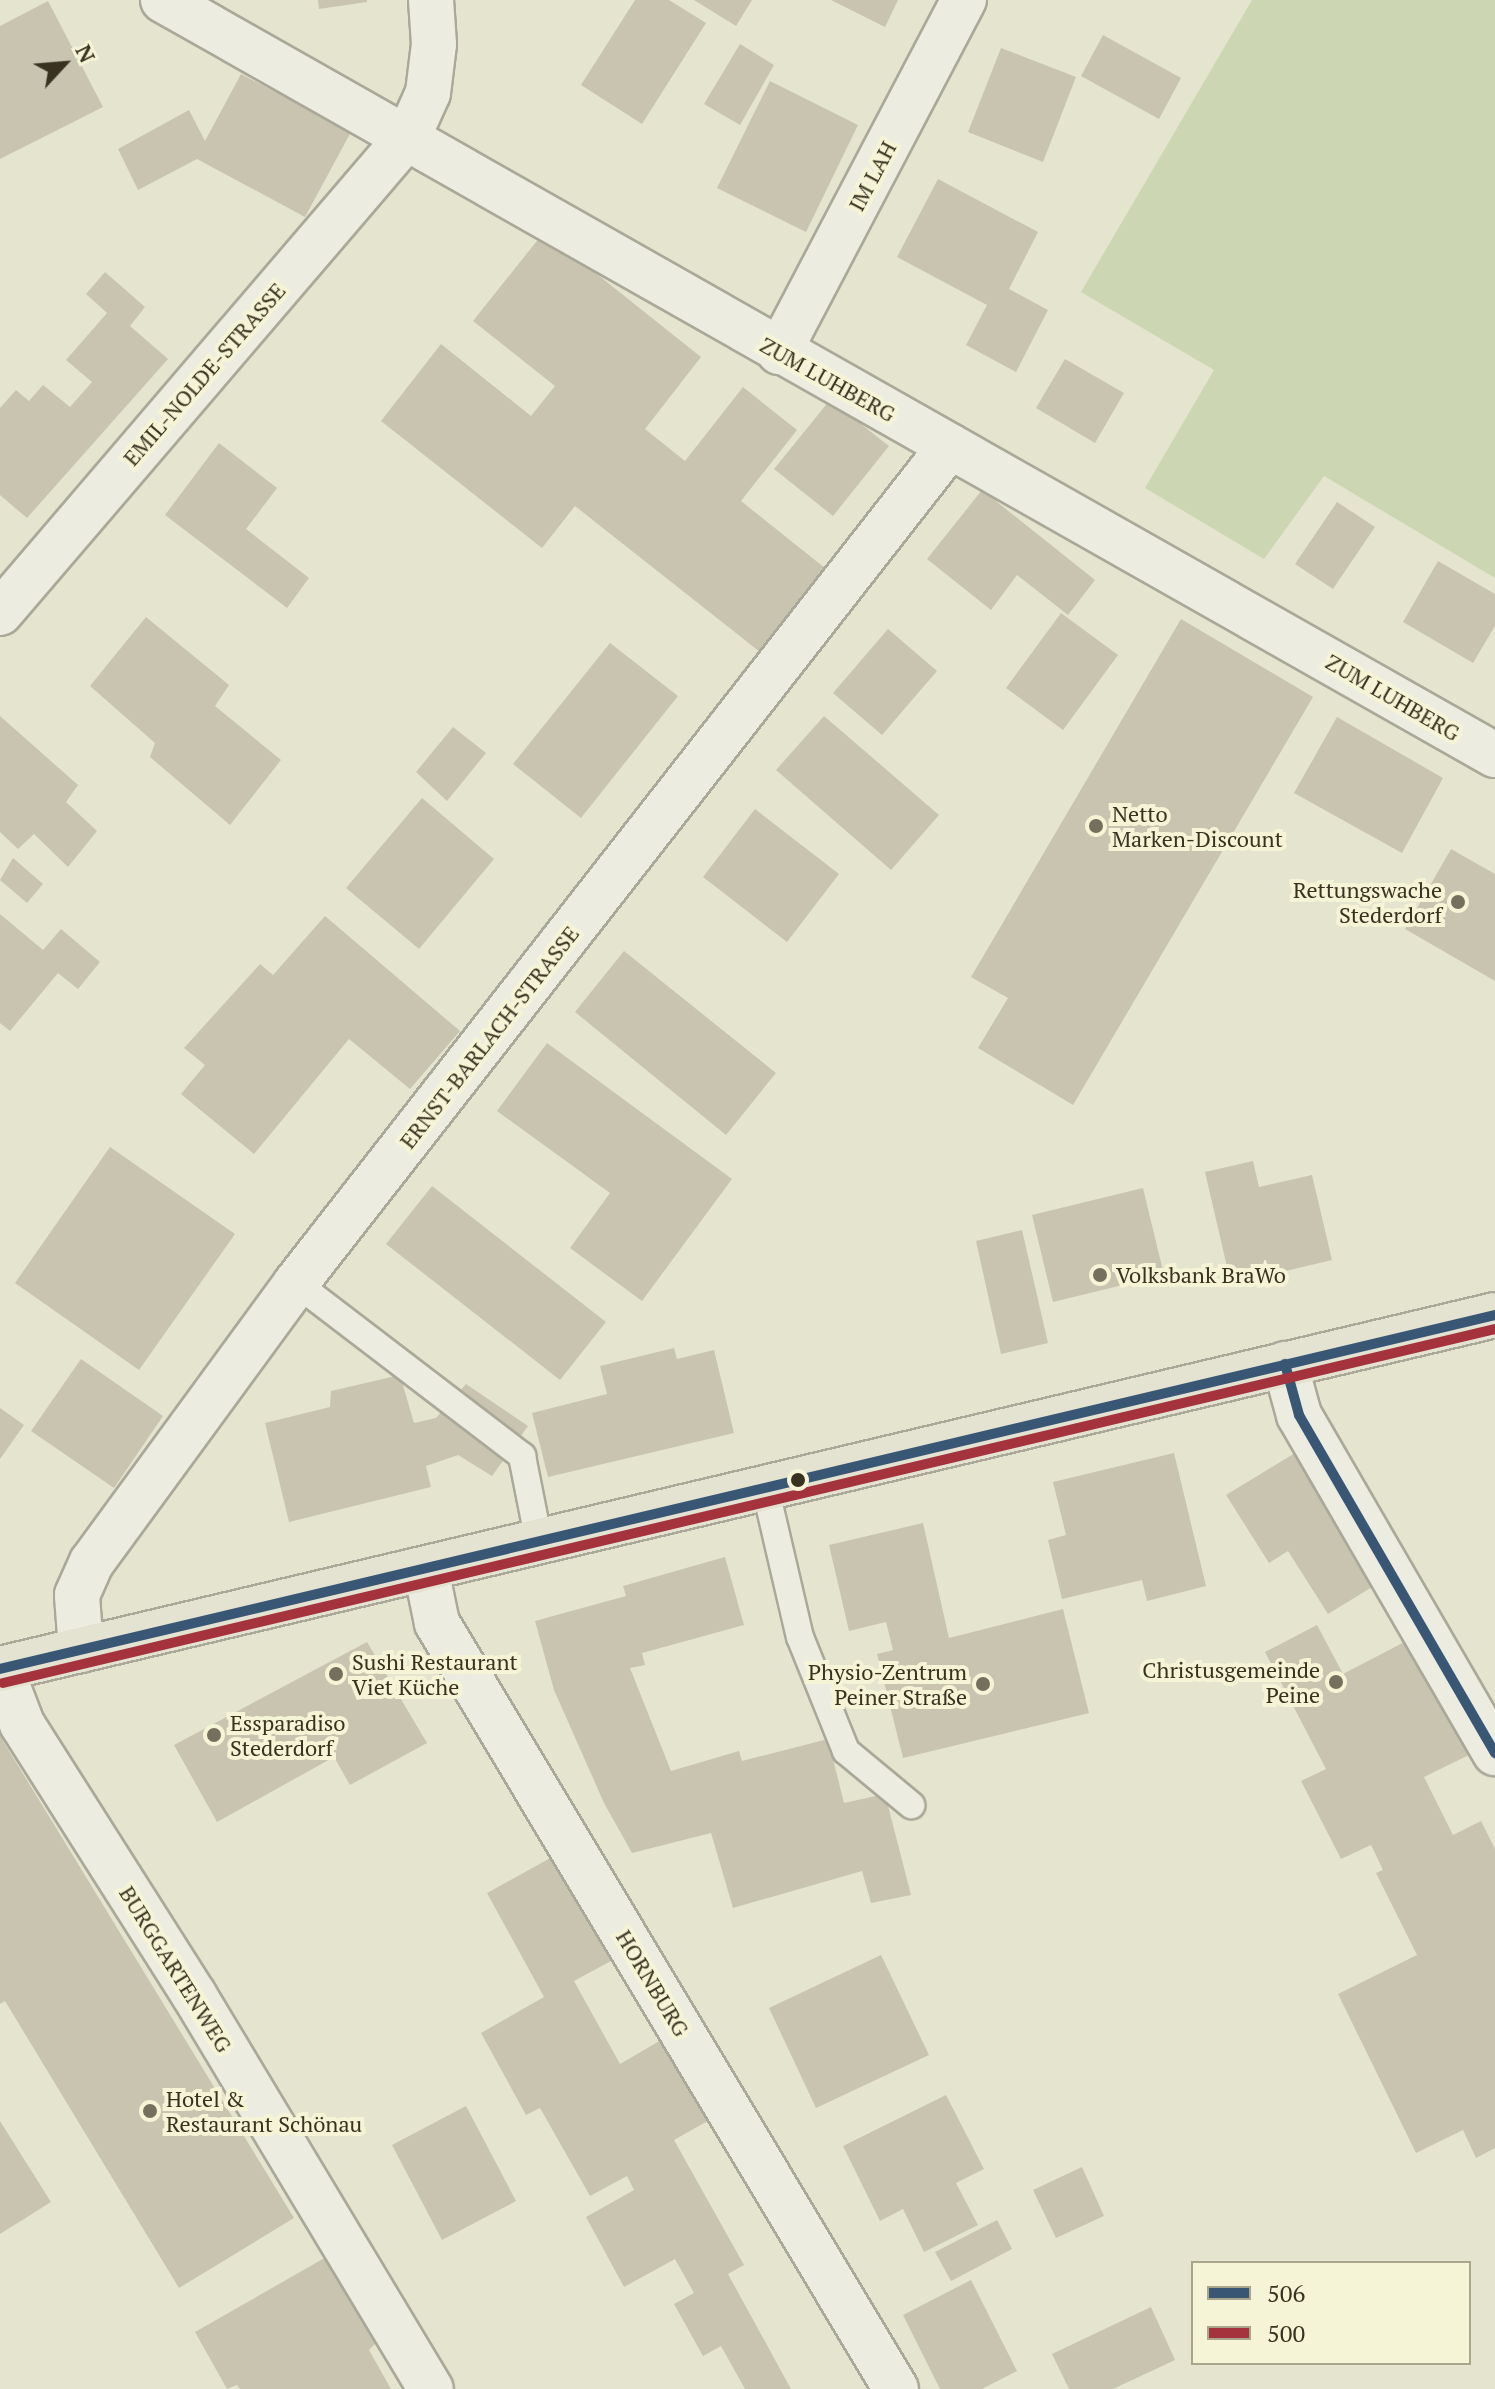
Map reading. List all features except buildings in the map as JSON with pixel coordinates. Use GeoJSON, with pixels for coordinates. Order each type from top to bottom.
{"type":"FeatureCollection","features":[{"type":"Feature","properties":{"kind":"main road"},"geometry":{"type":"LineString","coordinates":[[1,1669],[1495,1315]]}},
{"type":"Feature","properties":{"kind":"street","name":"ZUM LUHBERG"},"geometry":{"type":"LineString","coordinates":[[163,0],[409,135],[779,352],[1495,755]]}},
{"type":"Feature","properties":{"kind":"street","name":"EMIL-NOLDE-STRASSE"},"geometry":{"type":"LineString","coordinates":[[0,613],[409,135],[428,93],[434,44],[431,0]]}},
{"type":"Feature","properties":{"kind":"street","name":"IM LAH"},"geometry":{"type":"LineString","coordinates":[[779,352],[964,0]]}},
{"type":"Feature","properties":{"kind":"street","name":"ERNST-BARLACH-STRASSE"},"geometry":{"type":"LineString","coordinates":[[81,1650],[77,1595],[92,1562],[296,1283],[950,446]]}},
{"type":"Feature","properties":{"kind":"street"},"geometry":{"type":"LineString","coordinates":[[1285,1364],[1299,1415],[1495,1753]]}},
{"type":"Feature","properties":{"kind":"street","name":"HORNBURG"},"geometry":{"type":"LineString","coordinates":[[426,1570],[437,1623],[896,2389]]}},
{"type":"Feature","properties":{"kind":"street","name":"BURGGARTENWEG"},"geometry":{"type":"LineString","coordinates":[[1,1669],[22,1724],[194,1995],[431,2389]]}},
{"type":"Feature","properties":{"kind":"lane"},"geometry":{"type":"LineString","coordinates":[[296,1283],[522,1456],[539,1542]]}},
{"type":"Feature","properties":{"kind":"lane"},"geometry":{"type":"LineString","coordinates":[[765,1487],[800,1637],[846,1751],[911,1805]]}},
{"type":"Feature","properties":{"kind":"green space"},"geometry":{"type":"Polygon","coordinates":[[[1252,0],[1495,0],[1495,578],[1324,476],[1264,559],[1145,488],[1214,370],[1081,292],[1252,0]]]}},
{"type":"Feature","properties":{"kind":"transit line","name":"506"},"geometry":{"type":"LineString","coordinates":[[0,1669],[1495,1315]]}},
{"type":"Feature","properties":{"kind":"transit line","name":"500"},"geometry":{"type":"LineString","coordinates":[[3,1683],[1495,1329]]}},
{"type":"Feature","properties":{"kind":"transit line","name":"506"},"geometry":{"type":"LineString","coordinates":[[1285,1364],[1299,1415],[1495,1753]]}},
{"type":"Feature","properties":{"kind":"place","name":"Netto Marken-Discount"},"geometry":{"type":"Point","coordinates":[1096,826]}},
{"type":"Feature","properties":{"kind":"place","name":"Rettungswache Stederdorf"},"geometry":{"type":"Point","coordinates":[1458,902]}},
{"type":"Feature","properties":{"kind":"place","name":"Volksbank BraWo"},"geometry":{"type":"Point","coordinates":[1100,1275]}},
{"type":"Feature","properties":{"kind":"place","name":"Sushi Restaurant Viet Küche"},"geometry":{"type":"Point","coordinates":[336,1674]}},
{"type":"Feature","properties":{"kind":"place","name":"Christusgemeinde Peine"},"geometry":{"type":"Point","coordinates":[1336,1682]}},
{"type":"Feature","properties":{"kind":"place","name":"Physio-Zentrum Peiner Straße"},"geometry":{"type":"Point","coordinates":[983,1684]}},
{"type":"Feature","properties":{"kind":"place","name":"Essparadiso Stederdorf"},"geometry":{"type":"Point","coordinates":[214,1735]}},
{"type":"Feature","properties":{"kind":"place","name":"Hotel & Restaurant Schönau"},"geometry":{"type":"Point","coordinates":[150,2111]}}]}
